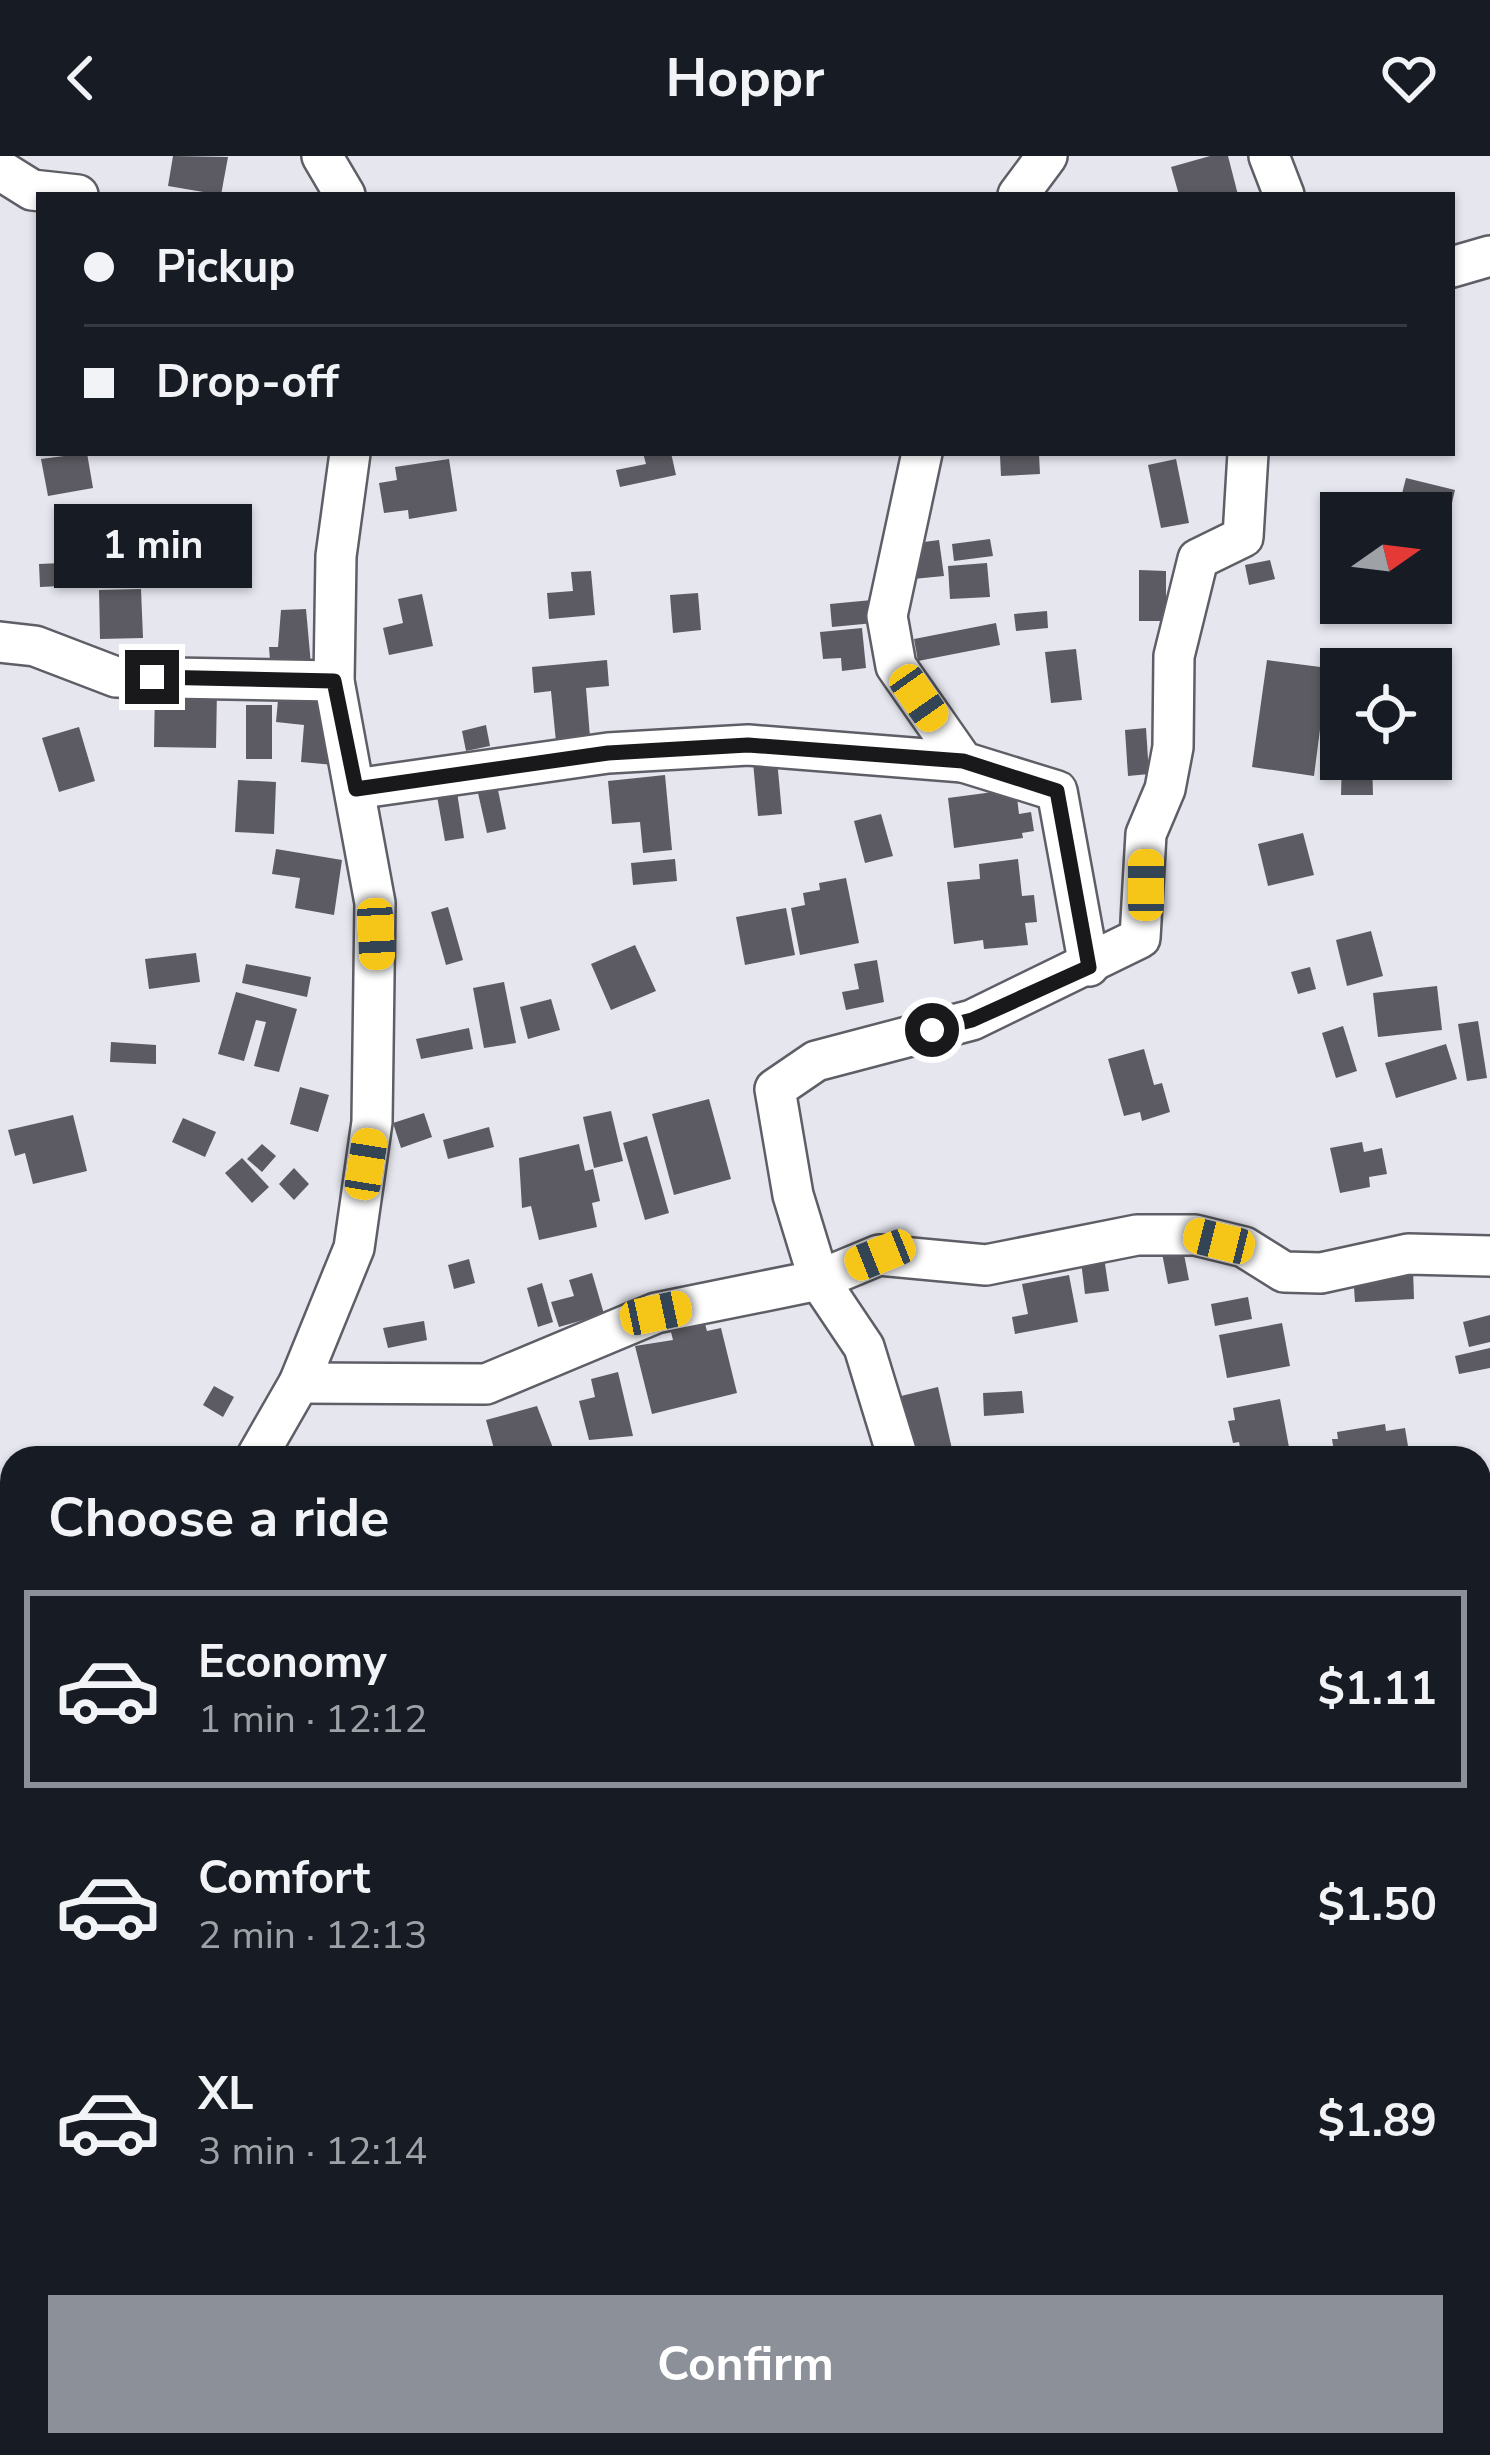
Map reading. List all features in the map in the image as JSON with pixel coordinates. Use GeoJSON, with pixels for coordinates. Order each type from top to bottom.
{"type":"FeatureCollection","features":[{"type":"Feature","properties":{"kind":"street"},"geometry":{"type":"LineString","coordinates":[[322,156],[343,192]]}},
{"type":"Feature","properties":{"kind":"street"},"geometry":{"type":"LineString","coordinates":[[1020,192],[1047,156]]}},
{"type":"Feature","properties":{"kind":"street"},"geometry":{"type":"LineString","coordinates":[[1269,156],[1284,192]]}},
{"type":"Feature","properties":{"kind":"street"},"geometry":{"type":"LineString","coordinates":[[0,170],[32,190],[50,192]]}},
{"type":"Feature","properties":{"kind":"street"},"geometry":{"type":"LineString","coordinates":[[1455,266],[1490,256]]}},
{"type":"Feature","properties":{"kind":"street"},"geometry":{"type":"LineString","coordinates":[[263,1446],[299,1383],[354,1248],[372,1122],[376,924],[334,681],[336,556],[350,456]]}},
{"type":"Feature","properties":{"kind":"street"},"geometry":{"type":"LineString","coordinates":[[921,456],[887,616],[896,666],[963,761]]}},
{"type":"Feature","properties":{"kind":"street"},"geometry":{"type":"LineString","coordinates":[[894,1446],[864,1347],[820,1280],[793,1196],[775,1090],[816,1061],[972,1020],[1089,967],[1140,938],[1146,834],[1166,789],[1173,747],[1174,656],[1184,599],[1198,559],[1244,537],[1247,456]]}},
{"type":"Feature","properties":{"kind":"street"},"geometry":{"type":"LineString","coordinates":[[0,642],[35,646],[116,677],[334,681]]}},
{"type":"Feature","properties":{"kind":"street"},"geometry":{"type":"LineString","coordinates":[[356,789],[608,753],[748,745],[963,761],[1057,791],[1089,967]]}},
{"type":"Feature","properties":{"kind":"street"},"geometry":{"type":"LineString","coordinates":[[299,1383],[486,1384],[656,1313],[820,1280],[880,1255],[986,1265],[1137,1235],[1195,1235],[1244,1246],[1284,1271],[1303,1273],[1408,1254],[1490,1256]]}},
{"type":"Feature","properties":{"kind":"building"},"geometry":{"type":"Polygon","coordinates":[[[173,156],[228,157],[222,192],[168,186],[173,156]]]}},
{"type":"Feature","properties":{"kind":"building"},"geometry":{"type":"Polygon","coordinates":[[[1228,156],[1237,192],[1178,192],[1171,167],[1228,156]]]}},
{"type":"Feature","properties":{"kind":"building"},"geometry":{"type":"Polygon","coordinates":[[[88,456],[93,488],[48,496],[41,459],[88,456]]]}},
{"type":"Feature","properties":{"kind":"building"},"geometry":{"type":"Polygon","coordinates":[[[644,456],[672,456],[676,475],[620,487],[616,470],[646,464],[644,456]]]}},
{"type":"Feature","properties":{"kind":"building"},"geometry":{"type":"Polygon","coordinates":[[[1000,456],[1039,456],[1040,474],[1001,476],[1000,456]]]}},
{"type":"Feature","properties":{"kind":"building"},"geometry":{"type":"Polygon","coordinates":[[[449,459],[457,511],[409,519],[408,510],[384,513],[379,483],[397,480],[395,467],[449,459]]]}},
{"type":"Feature","properties":{"kind":"building"},"geometry":{"type":"Polygon","coordinates":[[[1176,459],[1189,523],[1161,528],[1148,465],[1176,459]]]}},
{"type":"Feature","properties":{"kind":"building"},"geometry":{"type":"Polygon","coordinates":[[[1406,478],[1455,490],[1452,503],[1452,492],[1402,492],[1406,478]]]}},
{"type":"Feature","properties":{"kind":"building"},"geometry":{"type":"Polygon","coordinates":[[[184,525],[188,569],[165,571],[161,527],[184,525]]]}},
{"type":"Feature","properties":{"kind":"building"},"geometry":{"type":"Polygon","coordinates":[[[990,539],[993,556],[954,561],[952,544],[990,539]]]}},
{"type":"Feature","properties":{"kind":"building"},"geometry":{"type":"Polygon","coordinates":[[[939,540],[944,576],[913,579],[909,544],[939,540]]]}},
{"type":"Feature","properties":{"kind":"building"},"geometry":{"type":"Polygon","coordinates":[[[1270,560],[1275,579],[1249,585],[1245,565],[1270,560]]]}},
{"type":"Feature","properties":{"kind":"building"},"geometry":{"type":"Polygon","coordinates":[[[82,562],[83,585],[40,587],[39,564],[82,562]]]}},
{"type":"Feature","properties":{"kind":"building"},"geometry":{"type":"Polygon","coordinates":[[[987,563],[990,597],[950,599],[948,566],[987,563]]]}},
{"type":"Feature","properties":{"kind":"building"},"geometry":{"type":"Polygon","coordinates":[[[1139,570],[1166,571],[1166,621],[1139,621],[1139,570]]]}},
{"type":"Feature","properties":{"kind":"building"},"geometry":{"type":"Polygon","coordinates":[[[591,571],[595,615],[549,619],[547,593],[573,591],[571,572],[591,571]]]}},
{"type":"Feature","properties":{"kind":"building"},"geometry":{"type":"Polygon","coordinates":[[[141,589],[143,638],[100,639],[99,590],[141,589]]]}},
{"type":"Feature","properties":{"kind":"building"},"geometry":{"type":"Polygon","coordinates":[[[698,593],[701,630],[673,633],[670,595],[698,593]]]}},
{"type":"Feature","properties":{"kind":"building"},"geometry":{"type":"Polygon","coordinates":[[[422,594],[433,646],[389,655],[383,628],[403,623],[398,599],[422,594]]]}},
{"type":"Feature","properties":{"kind":"building"},"geometry":{"type":"Polygon","coordinates":[[[872,600],[874,623],[832,627],[830,604],[872,600]]]}},
{"type":"Feature","properties":{"kind":"building"},"geometry":{"type":"Polygon","coordinates":[[[306,609],[312,676],[271,674],[269,647],[278,647],[281,610],[306,609]]]}},
{"type":"Feature","properties":{"kind":"building"},"geometry":{"type":"Polygon","coordinates":[[[1047,611],[1048,628],[1016,631],[1014,614],[1047,611]]]}},
{"type":"Feature","properties":{"kind":"building"},"geometry":{"type":"Polygon","coordinates":[[[996,623],[1000,645],[918,661],[914,639],[996,623]]]}},
{"type":"Feature","properties":{"kind":"building"},"geometry":{"type":"Polygon","coordinates":[[[862,628],[866,668],[842,671],[841,658],[823,659],[820,632],[862,628]]]}},
{"type":"Feature","properties":{"kind":"building"},"geometry":{"type":"Polygon","coordinates":[[[1076,649],[1082,700],[1051,703],[1045,652],[1076,649]]]}},
{"type":"Feature","properties":{"kind":"building"},"geometry":{"type":"Polygon","coordinates":[[[607,660],[609,686],[586,688],[591,749],[557,752],[551,691],[534,693],[532,667],[607,660]]]}},
{"type":"Feature","properties":{"kind":"building"},"geometry":{"type":"Polygon","coordinates":[[[1267,660],[1320,667],[1314,776],[1252,767],[1267,660]]]}},
{"type":"Feature","properties":{"kind":"building"},"geometry":{"type":"Polygon","coordinates":[[[155,687],[217,689],[216,748],[154,747],[155,687]]]}},
{"type":"Feature","properties":{"kind":"building"},"geometry":{"type":"Polygon","coordinates":[[[279,689],[325,693],[322,731],[336,732],[334,765],[301,762],[304,725],[276,722],[279,689]]]}},
{"type":"Feature","properties":{"kind":"building"},"geometry":{"type":"Polygon","coordinates":[[[246,705],[272,705],[272,759],[246,759],[246,705]]]}},
{"type":"Feature","properties":{"kind":"building"},"geometry":{"type":"Polygon","coordinates":[[[486,725],[490,746],[466,751],[462,731],[486,725]]]}},
{"type":"Feature","properties":{"kind":"building"},"geometry":{"type":"Polygon","coordinates":[[[79,727],[95,781],[59,792],[42,738],[79,727]]]}},
{"type":"Feature","properties":{"kind":"building"},"geometry":{"type":"Polygon","coordinates":[[[1146,728],[1149,774],[1128,776],[1125,730],[1146,728]]]}},
{"type":"Feature","properties":{"kind":"building"},"geometry":{"type":"Polygon","coordinates":[[[777,759],[782,814],[758,816],[753,762],[777,759]]]}},
{"type":"Feature","properties":{"kind":"building"},"geometry":{"type":"Polygon","coordinates":[[[665,775],[672,850],[643,853],[640,822],[612,824],[608,781],[665,775]]]}},
{"type":"Feature","properties":{"kind":"building"},"geometry":{"type":"Polygon","coordinates":[[[238,780],[276,782],[274,834],[235,832],[238,780]]]}},
{"type":"Feature","properties":{"kind":"building"},"geometry":{"type":"Polygon","coordinates":[[[1341,780],[1373,780],[1373,795],[1341,795],[1341,780]]]}},
{"type":"Feature","properties":{"kind":"building"},"geometry":{"type":"Polygon","coordinates":[[[1016,789],[1019,814],[1031,812],[1034,831],[1022,833],[1023,838],[954,848],[948,798],[1016,789]]]}},
{"type":"Feature","properties":{"kind":"building"},"geometry":{"type":"Polygon","coordinates":[[[498,790],[506,829],[487,833],[478,793],[498,790]]]}},
{"type":"Feature","properties":{"kind":"building"},"geometry":{"type":"Polygon","coordinates":[[[457,792],[464,838],[445,841],[437,796],[457,792]]]}},
{"type":"Feature","properties":{"kind":"building"},"geometry":{"type":"Polygon","coordinates":[[[881,814],[893,856],[865,863],[854,821],[881,814]]]}},
{"type":"Feature","properties":{"kind":"building"},"geometry":{"type":"Polygon","coordinates":[[[1303,833],[1314,875],[1268,886],[1258,844],[1303,833]]]}},
{"type":"Feature","properties":{"kind":"building"},"geometry":{"type":"Polygon","coordinates":[[[276,849],[342,860],[334,915],[295,908],[300,878],[272,874],[276,849]]]}},
{"type":"Feature","properties":{"kind":"building"},"geometry":{"type":"Polygon","coordinates":[[[675,859],[677,881],[633,885],[631,863],[675,859]]]}},
{"type":"Feature","properties":{"kind":"building"},"geometry":{"type":"Polygon","coordinates":[[[1018,859],[1022,896],[1034,895],[1037,922],[1025,923],[1028,945],[984,949],[983,940],[954,944],[947,882],[980,879],[979,864],[1018,859]]]}},
{"type":"Feature","properties":{"kind":"building"},"geometry":{"type":"Polygon","coordinates":[[[846,878],[859,943],[800,955],[791,908],[805,905],[803,893],[820,890],[819,883],[846,878]]]}},
{"type":"Feature","properties":{"kind":"building"},"geometry":{"type":"Polygon","coordinates":[[[448,907],[463,960],[446,965],[431,912],[448,907]]]}},
{"type":"Feature","properties":{"kind":"building"},"geometry":{"type":"Polygon","coordinates":[[[786,908],[795,955],[745,965],[736,917],[786,908]]]}},
{"type":"Feature","properties":{"kind":"building"},"geometry":{"type":"Polygon","coordinates":[[[1371,931],[1383,976],[1347,986],[1336,940],[1371,931]]]}},
{"type":"Feature","properties":{"kind":"building"},"geometry":{"type":"Polygon","coordinates":[[[635,945],[656,991],[611,1010],[591,964],[635,945]]]}},
{"type":"Feature","properties":{"kind":"building"},"geometry":{"type":"Polygon","coordinates":[[[196,953],[200,982],[149,989],[145,959],[196,953]]]}},
{"type":"Feature","properties":{"kind":"building"},"geometry":{"type":"Polygon","coordinates":[[[877,960],[884,1002],[846,1010],[842,992],[859,989],[854,964],[877,960]]]}},
{"type":"Feature","properties":{"kind":"building"},"geometry":{"type":"Polygon","coordinates":[[[246,964],[311,977],[307,997],[242,983],[246,964]]]}},
{"type":"Feature","properties":{"kind":"building"},"geometry":{"type":"Polygon","coordinates":[[[1310,967],[1316,989],[1298,994],[1291,972],[1310,967]]]}},
{"type":"Feature","properties":{"kind":"building"},"geometry":{"type":"Polygon","coordinates":[[[504,982],[516,1043],[484,1048],[473,988],[504,982]]]}},
{"type":"Feature","properties":{"kind":"building"},"geometry":{"type":"Polygon","coordinates":[[[1437,986],[1442,1030],[1378,1037],[1373,993],[1437,986]]]}},
{"type":"Feature","properties":{"kind":"building"},"geometry":{"type":"Polygon","coordinates":[[[236,992],[297,1009],[279,1072],[254,1066],[266,1022],[256,1020],[244,1061],[218,1054],[236,992]]]}},
{"type":"Feature","properties":{"kind":"building"},"geometry":{"type":"Polygon","coordinates":[[[551,999],[560,1030],[528,1039],[520,1007],[551,999]]]}},
{"type":"Feature","properties":{"kind":"building"},"geometry":{"type":"Polygon","coordinates":[[[1478,1021],[1487,1078],[1467,1081],[1458,1024],[1478,1021]]]}},
{"type":"Feature","properties":{"kind":"building"},"geometry":{"type":"Polygon","coordinates":[[[1343,1026],[1357,1071],[1336,1078],[1322,1033],[1343,1026]]]}},
{"type":"Feature","properties":{"kind":"building"},"geometry":{"type":"Polygon","coordinates":[[[469,1028],[473,1049],[421,1059],[416,1039],[469,1028]]]}},
{"type":"Feature","properties":{"kind":"building"},"geometry":{"type":"Polygon","coordinates":[[[111,1042],[156,1045],[156,1064],[110,1062],[111,1042]]]}},
{"type":"Feature","properties":{"kind":"building"},"geometry":{"type":"Polygon","coordinates":[[[1446,1044],[1457,1079],[1396,1098],[1385,1063],[1446,1044]]]}},
{"type":"Feature","properties":{"kind":"building"},"geometry":{"type":"Polygon","coordinates":[[[1144,1049],[1154,1085],[1162,1083],[1170,1112],[1142,1121],[1140,1112],[1124,1116],[1108,1059],[1144,1049]]]}},
{"type":"Feature","properties":{"kind":"building"},"geometry":{"type":"Polygon","coordinates":[[[300,1087],[329,1095],[318,1132],[290,1124],[300,1087]]]}},
{"type":"Feature","properties":{"kind":"building"},"geometry":{"type":"Polygon","coordinates":[[[709,1099],[731,1179],[674,1195],[652,1114],[709,1099]]]}},
{"type":"Feature","properties":{"kind":"building"},"geometry":{"type":"Polygon","coordinates":[[[611,1111],[623,1161],[594,1168],[583,1117],[611,1111]]]}},
{"type":"Feature","properties":{"kind":"building"},"geometry":{"type":"Polygon","coordinates":[[[424,1113],[432,1137],[401,1148],[393,1123],[424,1113]]]}},
{"type":"Feature","properties":{"kind":"building"},"geometry":{"type":"Polygon","coordinates":[[[73,1115],[87,1171],[33,1184],[25,1153],[15,1156],[8,1130],[73,1115]]]}},
{"type":"Feature","properties":{"kind":"building"},"geometry":{"type":"Polygon","coordinates":[[[183,1118],[216,1132],[205,1157],[172,1142],[183,1118]]]}},
{"type":"Feature","properties":{"kind":"building"},"geometry":{"type":"Polygon","coordinates":[[[489,1127],[494,1147],[448,1159],[443,1140],[489,1127]]]}},
{"type":"Feature","properties":{"kind":"building"},"geometry":{"type":"Polygon","coordinates":[[[647,1136],[669,1213],[645,1220],[623,1143],[647,1136]]]}},
{"type":"Feature","properties":{"kind":"building"},"geometry":{"type":"Polygon","coordinates":[[[1362,1142],[1364,1152],[1382,1148],[1387,1174],[1369,1177],[1370,1187],[1340,1193],[1330,1148],[1362,1142]]]}},
{"type":"Feature","properties":{"kind":"building"},"geometry":{"type":"Polygon","coordinates":[[[262,1144],[276,1156],[262,1172],[247,1159],[262,1144]]]}},
{"type":"Feature","properties":{"kind":"building"},"geometry":{"type":"Polygon","coordinates":[[[579,1144],[585,1171],[593,1169],[600,1201],[592,1203],[597,1227],[539,1240],[531,1206],[522,1208],[519,1158],[579,1144]]]}},
{"type":"Feature","properties":{"kind":"building"},"geometry":{"type":"Polygon","coordinates":[[[242,1158],[269,1187],[252,1203],[225,1173],[242,1158]]]}},
{"type":"Feature","properties":{"kind":"building"},"geometry":{"type":"Polygon","coordinates":[[[294,1168],[309,1184],[294,1200],[279,1184],[294,1168]]]}},
{"type":"Feature","properties":{"kind":"building"},"geometry":{"type":"Polygon","coordinates":[[[1181,1239],[1189,1280],[1168,1284],[1160,1243],[1181,1239]]]}},
{"type":"Feature","properties":{"kind":"building"},"geometry":{"type":"Polygon","coordinates":[[[1104,1257],[1109,1291],[1085,1294],[1081,1261],[1104,1257]]]}},
{"type":"Feature","properties":{"kind":"building"},"geometry":{"type":"Polygon","coordinates":[[[469,1259],[475,1283],[454,1289],[448,1265],[469,1259]]]}},
{"type":"Feature","properties":{"kind":"building"},"geometry":{"type":"Polygon","coordinates":[[[1413,1269],[1414,1299],[1355,1302],[1353,1273],[1413,1269]]]}},
{"type":"Feature","properties":{"kind":"building"},"geometry":{"type":"Polygon","coordinates":[[[592,1273],[604,1314],[559,1327],[551,1302],[574,1296],[569,1280],[592,1273]]]}},
{"type":"Feature","properties":{"kind":"building"},"geometry":{"type":"Polygon","coordinates":[[[1069,1275],[1078,1322],[1015,1334],[1012,1317],[1028,1314],[1022,1284],[1069,1275]]]}},
{"type":"Feature","properties":{"kind":"building"},"geometry":{"type":"Polygon","coordinates":[[[542,1283],[553,1322],[538,1327],[527,1288],[542,1283]]]}},
{"type":"Feature","properties":{"kind":"building"},"geometry":{"type":"Polygon","coordinates":[[[1248,1297],[1252,1319],[1215,1326],[1211,1304],[1248,1297]]]}},
{"type":"Feature","properties":{"kind":"building"},"geometry":{"type":"Polygon","coordinates":[[[1490,1315],[1490,1342],[1469,1347],[1463,1322],[1490,1315]]]}},
{"type":"Feature","properties":{"kind":"building"},"geometry":{"type":"Polygon","coordinates":[[[424,1321],[427,1340],[388,1348],[383,1328],[424,1321]]]}},
{"type":"Feature","properties":{"kind":"building"},"geometry":{"type":"Polygon","coordinates":[[[1282,1323],[1290,1366],[1227,1378],[1219,1335],[1282,1323]]]}},
{"type":"Feature","properties":{"kind":"building"},"geometry":{"type":"Polygon","coordinates":[[[705,1324],[707,1331],[721,1328],[737,1393],[652,1414],[635,1346],[673,1340],[671,1332],[705,1324]]]}},
{"type":"Feature","properties":{"kind":"building"},"geometry":{"type":"Polygon","coordinates":[[[1490,1348],[1490,1368],[1459,1374],[1455,1356],[1490,1348]]]}},
{"type":"Feature","properties":{"kind":"building"},"geometry":{"type":"Polygon","coordinates":[[[618,1372],[633,1436],[589,1440],[579,1401],[595,1397],[591,1379],[618,1372]]]}},
{"type":"Feature","properties":{"kind":"building"},"geometry":{"type":"Polygon","coordinates":[[[214,1386],[234,1397],[223,1417],[203,1405],[214,1386]]]}},
{"type":"Feature","properties":{"kind":"building"},"geometry":{"type":"Polygon","coordinates":[[[938,1387],[951,1446],[903,1446],[893,1398],[938,1387]]]}},
{"type":"Feature","properties":{"kind":"building"},"geometry":{"type":"Polygon","coordinates":[[[1022,1391],[1024,1413],[984,1416],[983,1393],[1022,1391]]]}},
{"type":"Feature","properties":{"kind":"building"},"geometry":{"type":"Polygon","coordinates":[[[1280,1399],[1289,1446],[1233,1443],[1228,1421],[1235,1420],[1233,1408],[1280,1399]]]}},
{"type":"Feature","properties":{"kind":"building"},"geometry":{"type":"Polygon","coordinates":[[[537,1406],[552,1446],[493,1446],[486,1420],[537,1406]]]}},
{"type":"Feature","properties":{"kind":"building"},"geometry":{"type":"Polygon","coordinates":[[[1385,1424],[1386,1431],[1405,1428],[1408,1446],[1333,1446],[1337,1432],[1385,1424]]]}},
{"type":"Feature","properties":{"kind":"route"},"geometry":{"type":"LineString","coordinates":[[152,677],[334,681],[356,789],[608,753],[748,745],[840,756],[963,761],[1057,791],[1089,967],[972,1020],[932,1030]]}}]}
